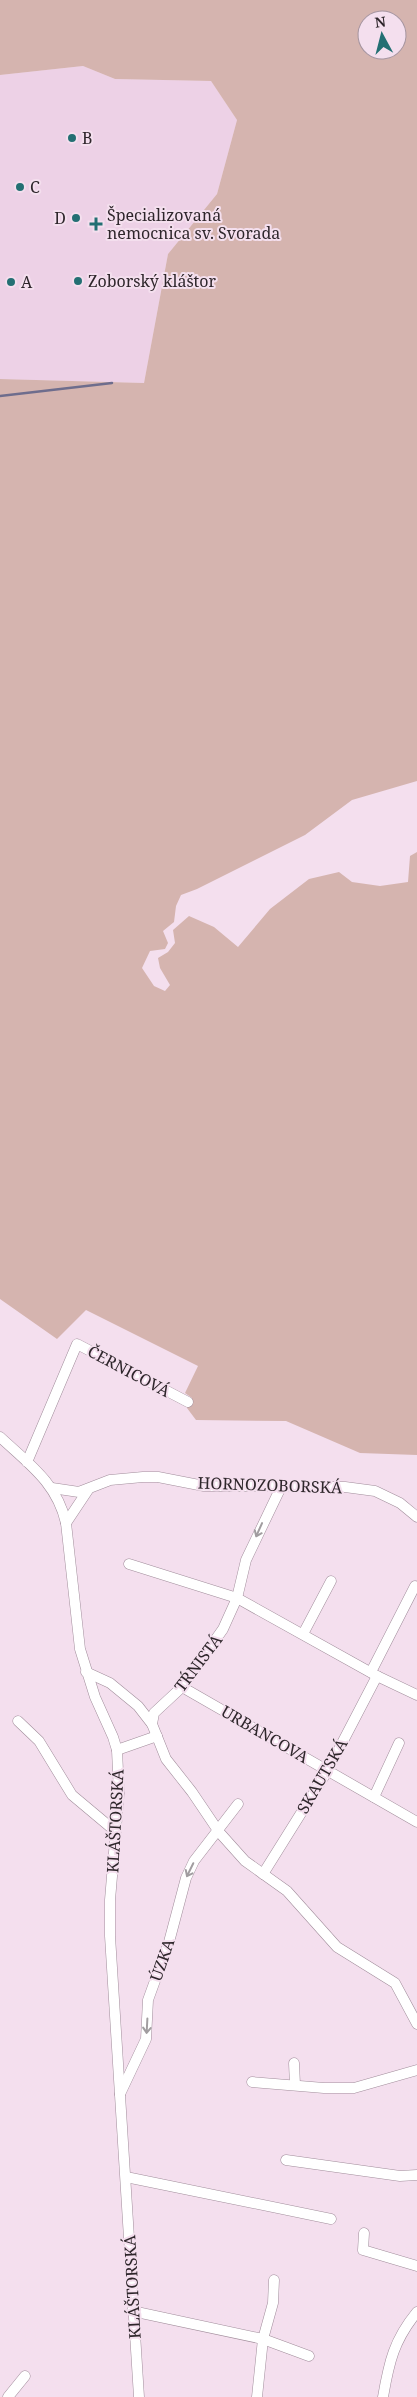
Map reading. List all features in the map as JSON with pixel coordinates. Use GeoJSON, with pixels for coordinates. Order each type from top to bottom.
{"type":"FeatureCollection","features":[{"type":"Feature","properties":{"kind":"street","name":"ČERNICOVÁ"},"geometry":{"type":"LineString","coordinates":[[27,1462],[77,1344],[188,1402]]}},
{"type":"Feature","properties":{"kind":"street","name":"KLÁŠTORSKÁ"},"geometry":{"type":"LineString","coordinates":[[0,1437],[52,1488],[61,1503],[66,1523],[78,1637],[86,1672],[117,1750],[119,1793],[110,1900],[110,1936],[126,2177],[132,2311],[139,2397]]}},
{"type":"Feature","properties":{"kind":"street","name":"HORNOZOBORSKÁ"},"geometry":{"type":"LineString","coordinates":[[52,1488],[70,1492],[88,1490],[110,1480],[143,1476],[204,1486],[345,1487],[374,1492],[400,1503],[417,1517]]}},
{"type":"Feature","properties":{"kind":"street","name":"TŔNISTÁ"},"geometry":{"type":"LineString","coordinates":[[152,1724],[154,1714],[182,1687],[224,1629],[237,1598],[246,1560],[281,1487]]}},
{"type":"Feature","properties":{"kind":"street"},"geometry":{"type":"LineString","coordinates":[[66,1523],[88,1490]]}},
{"type":"Feature","properties":{"kind":"street"},"geometry":{"type":"LineString","coordinates":[[130,1564],[237,1598],[374,1674],[417,1694]]}},
{"type":"Feature","properties":{"kind":"street"},"geometry":{"type":"LineString","coordinates":[[302,1634],[331,1580]]}},
{"type":"Feature","properties":{"kind":"street","name":"SKAUTSKÁ"},"geometry":{"type":"LineString","coordinates":[[263,1874],[328,1770],[415,1586]]}},
{"type":"Feature","properties":{"kind":"street"},"geometry":{"type":"LineString","coordinates":[[86,1672],[110,1684],[138,1706],[152,1724],[166,1759],[192,1792],[219,1832],[245,1861],[287,1892],[337,1947],[395,1983],[417,2024]]}},
{"type":"Feature","properties":{"kind":"street","name":"URBANCOVA"},"geometry":{"type":"LineString","coordinates":[[182,1687],[417,1822]]}},
{"type":"Feature","properties":{"kind":"street"},"geometry":{"type":"LineString","coordinates":[[18,1721],[39,1741],[72,1795],[115,1831]]}},
{"type":"Feature","properties":{"kind":"street"},"geometry":{"type":"LineString","coordinates":[[117,1750],[157,1736]]}},
{"type":"Feature","properties":{"kind":"street"},"geometry":{"type":"LineString","coordinates":[[374,1797],[399,1743]]}},
{"type":"Feature","properties":{"kind":"street","name":"ÚZKA"},"geometry":{"type":"LineString","coordinates":[[120,2095],[146,2038],[148,2000],[169,1942],[186,1878],[194,1861],[219,1832],[238,1804]]}},
{"type":"Feature","properties":{"kind":"street"},"geometry":{"type":"LineString","coordinates":[[294,2063],[295,2085]]}},
{"type":"Feature","properties":{"kind":"street"},"geometry":{"type":"LineString","coordinates":[[252,2082],[324,2088],[354,2088],[417,2070]]}},
{"type":"Feature","properties":{"kind":"street"},"geometry":{"type":"LineString","coordinates":[[286,2160],[400,2176],[417,2175]]}},
{"type":"Feature","properties":{"kind":"street"},"geometry":{"type":"LineString","coordinates":[[126,2177],[331,2219]]}},
{"type":"Feature","properties":{"kind":"street"},"geometry":{"type":"LineString","coordinates":[[364,2233],[363,2250],[417,2266]]}},
{"type":"Feature","properties":{"kind":"street"},"geometry":{"type":"LineString","coordinates":[[257,2397],[263,2340],[273,2303],[274,2280]]}},
{"type":"Feature","properties":{"kind":"street"},"geometry":{"type":"LineString","coordinates":[[132,2311],[263,2340],[309,2356]]}},
{"type":"Feature","properties":{"kind":"street"},"geometry":{"type":"LineString","coordinates":[[383,2397],[394,2347],[406,2326],[417,2312]]}},
{"type":"Feature","properties":{"kind":"street"},"geometry":{"type":"LineString","coordinates":[[8,2397],[25,2376]]}},
{"type":"Feature","properties":{"kind":"shaded area"},"geometry":{"type":"Polygon","coordinates":[[[0,0],[417,0],[417,781],[352,800],[305,835],[197,889],[181,895],[176,906],[174,922],[163,931],[168,943],[165,949],[150,951],[142,968],[154,986],[165,991],[170,985],[160,968],[158,958],[168,952],[175,943],[173,930],[189,916],[214,927],[238,947],[270,909],[309,879],[339,872],[352,882],[380,886],[408,882],[410,856],[417,852],[417,1455],[360,1453],[286,1421],[196,1420],[187,1408],[192,1398],[185,1393],[198,1366],[86,1310],[57,1339],[0,1299],[0,379],[144,383],[168,254],[217,194],[237,120],[211,81],[115,79],[83,66],[0,75],[0,0]]]}},
{"type":"Feature","properties":{"kind":"shaded area","name":"Špecializovaná nemocnica sv. Svorada"},"geometry":{"type":"Polygon","coordinates":[[[83,66],[115,79],[211,81],[237,120],[217,194],[168,254],[144,383],[0,379],[0,75],[83,66]]]}},
{"type":"Feature","properties":{"kind":"waterway"},"geometry":{"type":"LineString","coordinates":[[0,396],[112,383]]}},
{"type":"Feature","properties":{"kind":"place","name":"B"},"geometry":{"type":"Point","coordinates":[72,138]}},
{"type":"Feature","properties":{"kind":"place","name":"C"},"geometry":{"type":"Point","coordinates":[20,187]}},
{"type":"Feature","properties":{"kind":"place","name":"D"},"geometry":{"type":"Point","coordinates":[76,218]}},
{"type":"Feature","properties":{"kind":"place","name":"Špecializovaná nemocnica sv. Svorada"},"geometry":{"type":"Point","coordinates":[96,224]}},
{"type":"Feature","properties":{"kind":"place","name":"Zoborský kláštor"},"geometry":{"type":"Point","coordinates":[78,281]}},
{"type":"Feature","properties":{"kind":"place","name":"A"},"geometry":{"type":"Point","coordinates":[11,282]}}]}
